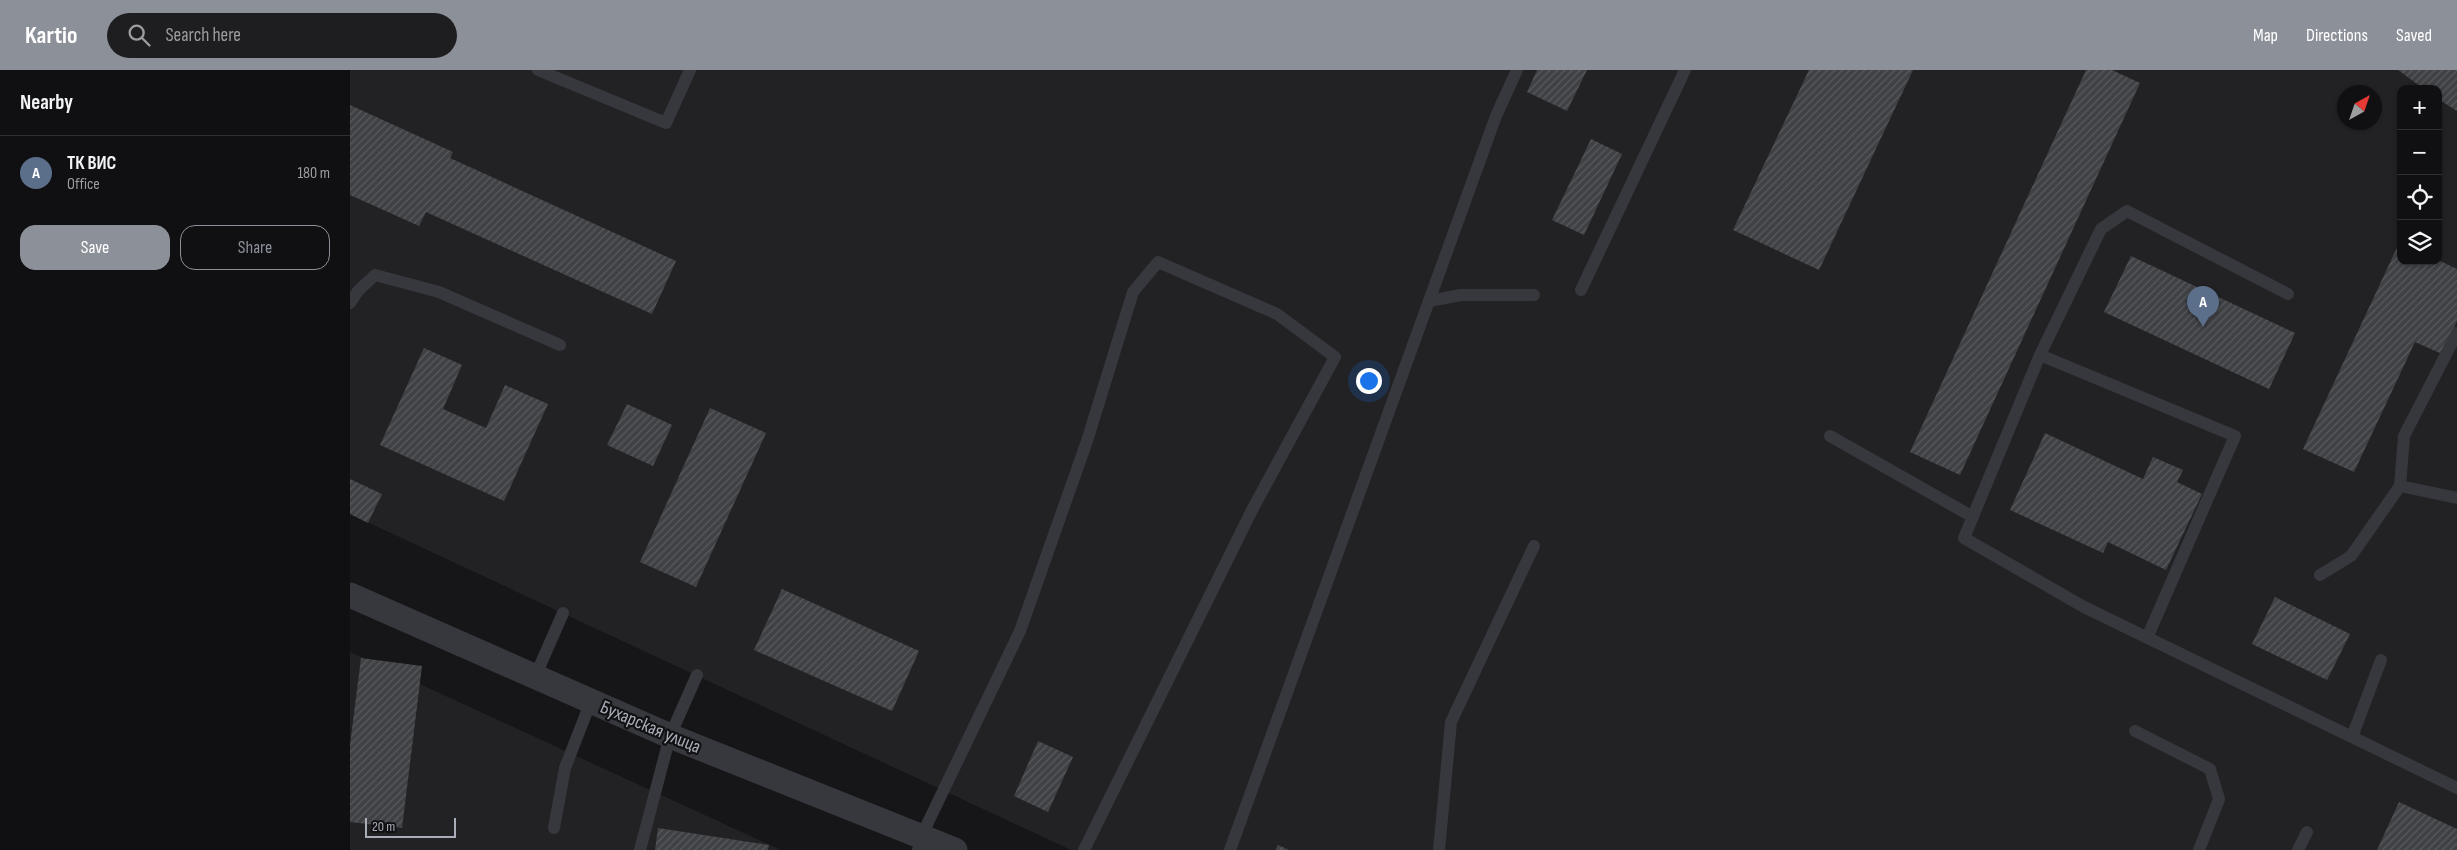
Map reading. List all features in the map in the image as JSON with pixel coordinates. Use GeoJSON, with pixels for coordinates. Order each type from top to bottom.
{"type":"FeatureCollection","features":[{"type":"Feature","properties":{"kind":"street","name":"Бухарская улица"},"geometry":{"type":"LineString","coordinates":[[350,595],[920,844],[955,850]]}},
{"type":"Feature","properties":{"kind":"lane"},"geometry":{"type":"LineString","coordinates":[[538,70],[666,123],[690,70]]}},
{"type":"Feature","properties":{"kind":"lane"},"geometry":{"type":"LineString","coordinates":[[1230,850],[1496,116],[1517,70]]}},
{"type":"Feature","properties":{"kind":"lane"},"geometry":{"type":"LineString","coordinates":[[1581,290],[1685,70]]}},
{"type":"Feature","properties":{"kind":"lane"},"geometry":{"type":"LineString","coordinates":[[2288,294],[2127,211],[2101,230],[2040,355],[1964,538],[2084,607],[2457,788]]}},
{"type":"Feature","properties":{"kind":"lane"},"geometry":{"type":"LineString","coordinates":[[920,844],[1020,631],[1087,440],[1132,292],[1158,262],[1277,314],[1335,357],[1252,510],[1084,850]]}},
{"type":"Feature","properties":{"kind":"lane"},"geometry":{"type":"LineString","coordinates":[[350,303],[358,291],[375,275],[439,292],[560,345]]}},
{"type":"Feature","properties":{"kind":"lane"},"geometry":{"type":"LineString","coordinates":[[1429,301],[1461,295],[1534,294]]}},
{"type":"Feature","properties":{"kind":"lane"},"geometry":{"type":"LineString","coordinates":[[2320,574],[2350,556],[2400,486],[2404,436],[2457,333]]}},
{"type":"Feature","properties":{"kind":"lane"},"geometry":{"type":"LineString","coordinates":[[2040,355],[2235,436],[2147,638]]}},
{"type":"Feature","properties":{"kind":"lane"},"geometry":{"type":"LineString","coordinates":[[1830,436],[1973,517]]}},
{"type":"Feature","properties":{"kind":"lane"},"geometry":{"type":"LineString","coordinates":[[2400,486],[2457,498]]}},
{"type":"Feature","properties":{"kind":"lane"},"geometry":{"type":"LineString","coordinates":[[1439,850],[1451,722],[1534,546]]}},
{"type":"Feature","properties":{"kind":"lane"},"geometry":{"type":"LineString","coordinates":[[535,676],[563,613]]}},
{"type":"Feature","properties":{"kind":"lane"},"geometry":{"type":"LineString","coordinates":[[2352,737],[2382,660]]}},
{"type":"Feature","properties":{"kind":"lane"},"geometry":{"type":"LineString","coordinates":[[640,850],[670,736],[697,674]]}},
{"type":"Feature","properties":{"kind":"lane"},"geometry":{"type":"LineString","coordinates":[[554,828],[565,768],[591,701]]}},
{"type":"Feature","properties":{"kind":"lane"},"geometry":{"type":"LineString","coordinates":[[2135,731],[2210,769],[2219,799],[2198,850]]}},
{"type":"Feature","properties":{"kind":"lane"},"geometry":{"type":"LineString","coordinates":[[2298,850],[2307,832]]}},
{"type":"Feature","properties":{"kind":"shaded area"},"geometry":{"type":"Polygon","coordinates":[[[350,70],[2457,70],[2457,850],[1071,850],[350,514],[350,70]]]}},
{"type":"Feature","properties":{"kind":"shaded area"},"geometry":{"type":"Polygon","coordinates":[[[350,652],[781,850],[350,850],[350,652]]]}},
{"type":"Feature","properties":{"kind":"building"},"geometry":{"type":"Polygon","coordinates":[[[1537,70],[1587,70],[1567,111],[1527,92],[1537,70]]]}},
{"type":"Feature","properties":{"kind":"building"},"geometry":{"type":"Polygon","coordinates":[[[1809,70],[1913,70],[1819,270],[1733,230],[1809,70]]]}},
{"type":"Feature","properties":{"kind":"building"},"geometry":{"type":"Polygon","coordinates":[[[2086,70],[2112,70],[2140,83],[1960,475],[1910,452],[2086,70]]]}},
{"type":"Feature","properties":{"kind":"building"},"geometry":{"type":"Polygon","coordinates":[[[2398,70],[2457,70],[2457,111],[2442,102],[2442,85],[2419,85],[2398,70]]]}},
{"type":"Feature","properties":{"kind":"building"},"geometry":{"type":"Polygon","coordinates":[[[350,105],[453,152],[450,158],[676,261],[652,314],[426,212],[419,226],[350,195],[350,105]]]}},
{"type":"Feature","properties":{"kind":"building"},"geometry":{"type":"Polygon","coordinates":[[[1591,139],[1622,154],[1584,235],[1552,220],[1591,139]]]}},
{"type":"Feature","properties":{"kind":"building"},"geometry":{"type":"Polygon","coordinates":[[[2397,248],[2397,265],[2442,265],[2442,262],[2457,269],[2457,321],[2442,354],[2415,342],[2354,472],[2303,449],[2397,248]]]}},
{"type":"Feature","properties":{"kind":"building"},"geometry":{"type":"Polygon","coordinates":[[[2131,256],[2295,333],[2269,389],[2104,312],[2131,256]]]}},
{"type":"Feature","properties":{"kind":"building"},"geometry":{"type":"Polygon","coordinates":[[[424,348],[462,365],[443,409],[486,428],[505,385],[548,404],[504,501],[380,445],[424,348]]]}},
{"type":"Feature","properties":{"kind":"building"},"geometry":{"type":"Polygon","coordinates":[[[627,404],[672,425],[653,466],[607,445],[627,404]]]}},
{"type":"Feature","properties":{"kind":"building"},"geometry":{"type":"Polygon","coordinates":[[[710,408],[766,433],[696,587],[640,562],[710,408]]]}},
{"type":"Feature","properties":{"kind":"building"},"geometry":{"type":"Polygon","coordinates":[[[2045,433],[2143,479],[2153,457],[2183,470],[2177,482],[2202,494],[2166,570],[2108,542],[2103,553],[2010,510],[2045,433]]]}},
{"type":"Feature","properties":{"kind":"building"},"geometry":{"type":"Polygon","coordinates":[[[350,479],[382,494],[368,523],[350,514],[350,479]]]}},
{"type":"Feature","properties":{"kind":"building"},"geometry":{"type":"Polygon","coordinates":[[[782,589],[919,651],[892,711],[754,650],[782,589]]]}},
{"type":"Feature","properties":{"kind":"building"},"geometry":{"type":"Polygon","coordinates":[[[2275,597],[2350,634],[2327,680],[2252,644],[2275,597]]]}},
{"type":"Feature","properties":{"kind":"building"},"geometry":{"type":"Polygon","coordinates":[[[361,658],[422,666],[402,828],[350,822],[350,745],[361,658]]]}},
{"type":"Feature","properties":{"kind":"building"},"geometry":{"type":"Polygon","coordinates":[[[1038,741],[1073,757],[1048,812],[1014,796],[1038,741]]]}},
{"type":"Feature","properties":{"kind":"building"},"geometry":{"type":"Polygon","coordinates":[[[2399,802],[2457,829],[2457,850],[2377,850],[2399,802]]]}},
{"type":"Feature","properties":{"kind":"building"},"geometry":{"type":"Polygon","coordinates":[[[658,828],[769,845],[768,850],[655,850],[658,828]]]}},
{"type":"Feature","properties":{"kind":"building"},"geometry":{"type":"Polygon","coordinates":[[[1278,845],[1289,850],[1275,850],[1278,845]]]}},
{"type":"Feature","properties":{"kind":"place","name":"ТК ВИС"},"geometry":{"type":"Point","coordinates":[2203,327]}}]}
